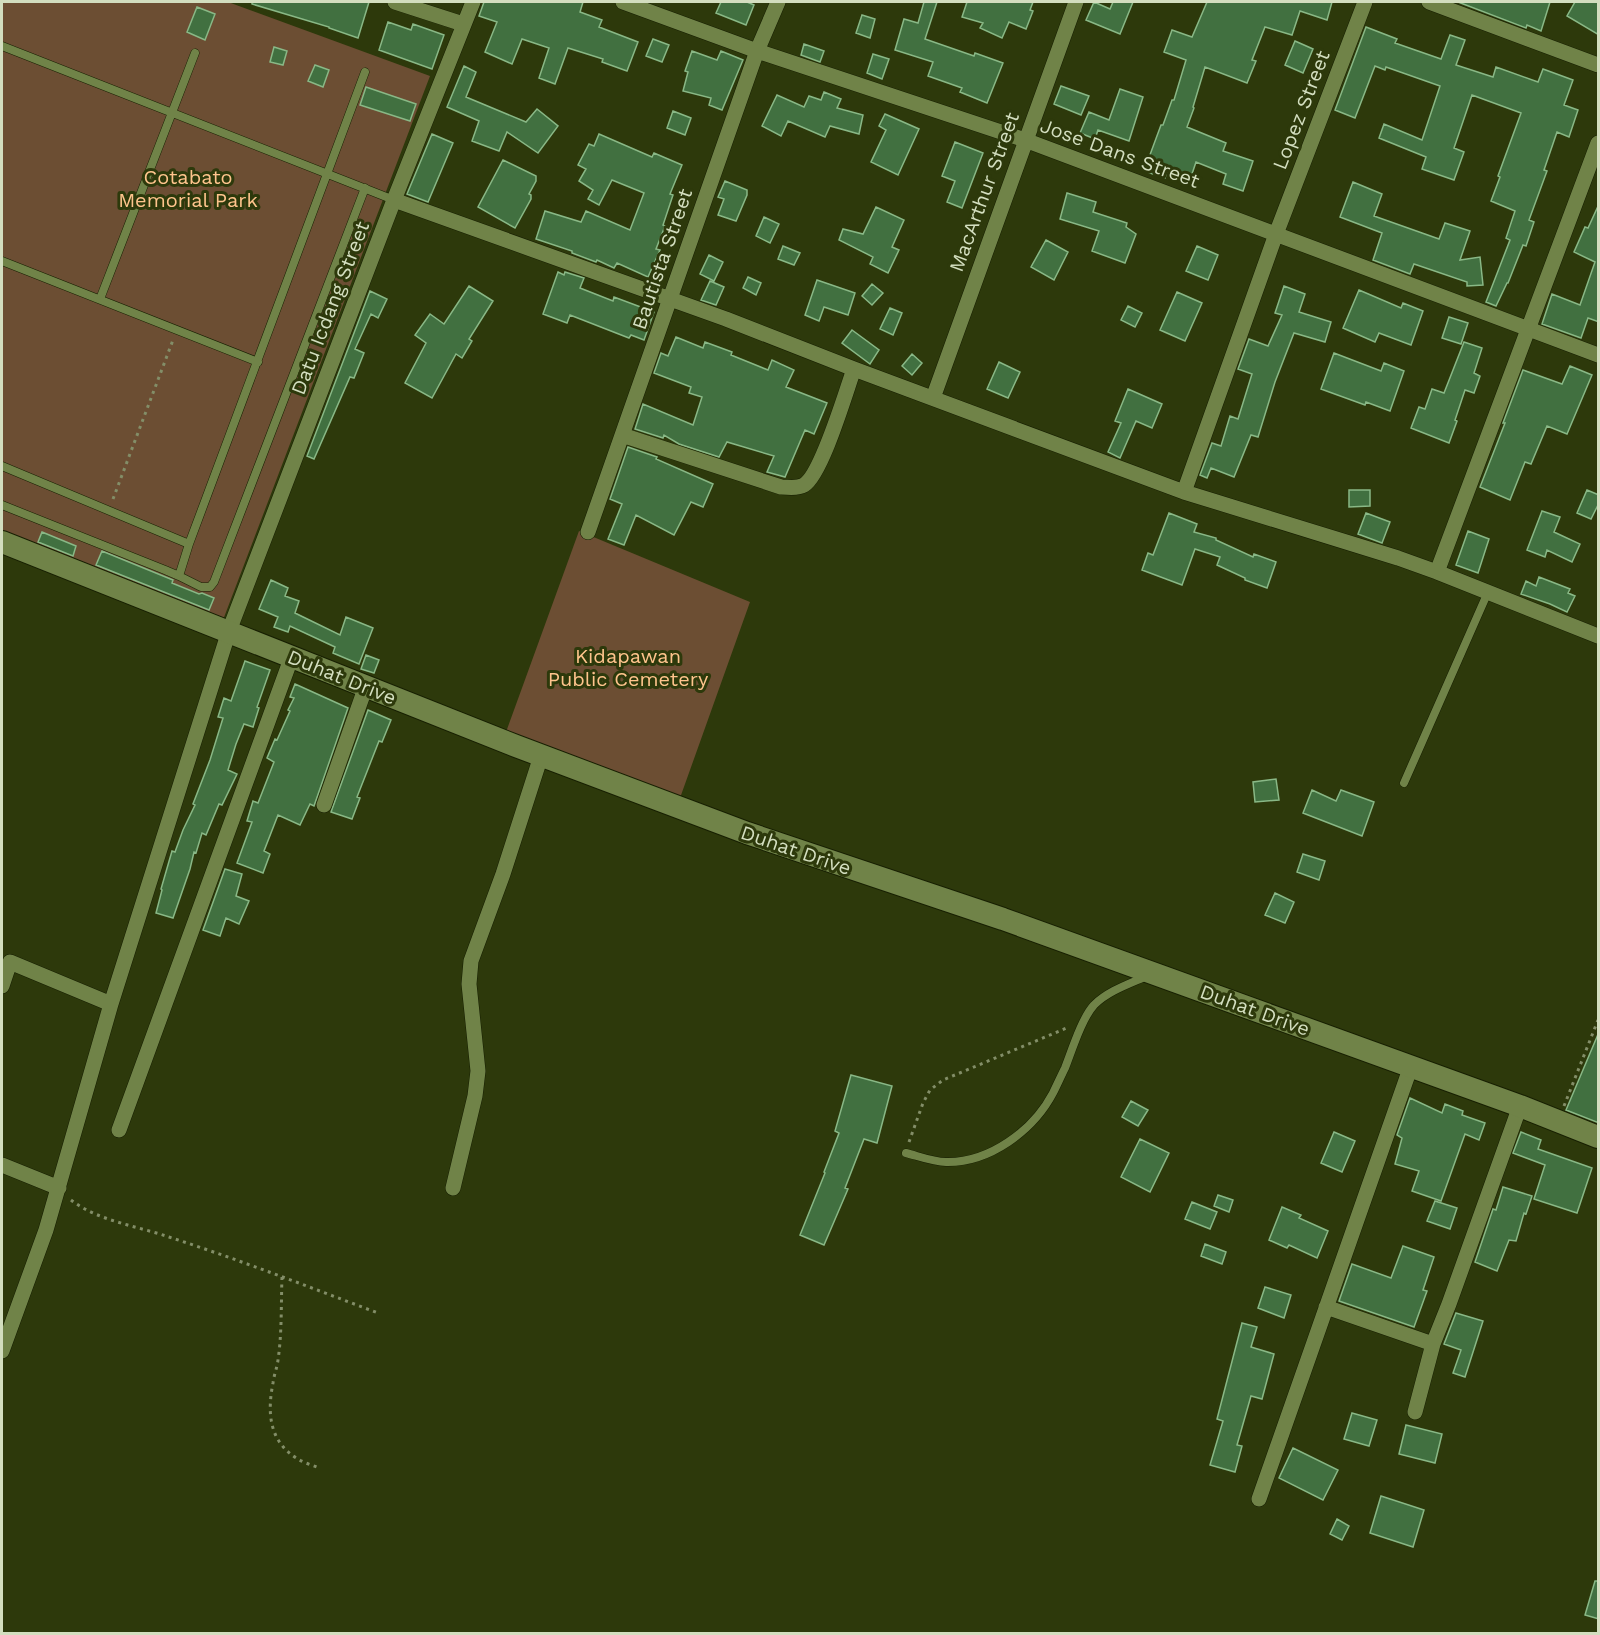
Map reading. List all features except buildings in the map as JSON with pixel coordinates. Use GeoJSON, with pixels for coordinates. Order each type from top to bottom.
{"type":"FeatureCollection","features":[{"type":"Feature","properties":{"kind":"street"},"geometry":{"type":"LineString","coordinates":[[395,2],[463,24]]}},
{"type":"Feature","properties":{"kind":"street","name":"Datu Icdang Street"},"geometry":{"type":"LineString","coordinates":[[2,1351],[46,1230],[111,1004],[229,631],[394,200],[473,2]]}},
{"type":"Feature","properties":{"kind":"street","name":"Jose Dans Street"},"geometry":{"type":"LineString","coordinates":[[623,2],[757,51],[1024,140],[1599,355]]}},
{"type":"Feature","properties":{"kind":"street","name":"Bautista Street"},"geometry":{"type":"LineString","coordinates":[[588,532],[757,51],[778,2]]}},
{"type":"Feature","properties":{"kind":"street","name":"MacArthur Street"},"geometry":{"type":"LineString","coordinates":[[933,398],[1024,140],[1076,2]]}},
{"type":"Feature","properties":{"kind":"street","name":"Lopez Street"},"geometry":{"type":"LineString","coordinates":[[1184,492],[1276,234],[1365,2]]}},
{"type":"Feature","properties":{"kind":"street"},"geometry":{"type":"LineString","coordinates":[[1429,2],[1599,65]]}},
{"type":"Feature","properties":{"kind":"street"},"geometry":{"type":"LineString","coordinates":[[1437,572],[1599,143]]}},
{"type":"Feature","properties":{"kind":"street"},"geometry":{"type":"LineString","coordinates":[[394,200],[726,319],[1184,492],[1437,572],[1599,636]]}},
{"type":"Feature","properties":{"kind":"street"},"geometry":{"type":"LineString","coordinates":[[622,435],[781,487],[803,486],[822,459],[854,369]]}},
{"type":"Feature","properties":{"kind":"street","name":"Duhat Drive"},"geometry":{"type":"LineString","coordinates":[[2,542],[541,756],[747,833],[1003,919],[1411,1066],[1599,1137]]}},
{"type":"Feature","properties":{"kind":"street"},"geometry":{"type":"LineString","coordinates":[[119,1130],[292,656]]}},
{"type":"Feature","properties":{"kind":"street"},"geometry":{"type":"LineString","coordinates":[[324,805],[366,686]]}},
{"type":"Feature","properties":{"kind":"street"},"geometry":{"type":"LineString","coordinates":[[453,1188],[475,1096],[478,1071],[469,984],[471,961],[504,874],[541,756]]}},
{"type":"Feature","properties":{"kind":"street"},"geometry":{"type":"LineString","coordinates":[[2,986],[10,962],[111,1004]]}},
{"type":"Feature","properties":{"kind":"street"},"geometry":{"type":"LineString","coordinates":[[1259,1499],[1411,1066]]}},
{"type":"Feature","properties":{"kind":"street"},"geometry":{"type":"LineString","coordinates":[[1415,1412],[1433,1344],[1520,1106]]}},
{"type":"Feature","properties":{"kind":"street"},"geometry":{"type":"LineString","coordinates":[[2,1165],[59,1188]]}},
{"type":"Feature","properties":{"kind":"street"},"geometry":{"type":"LineString","coordinates":[[1326,1307],[1433,1344]]}},
{"type":"Feature","properties":{"kind":"lane"},"geometry":{"type":"LineString","coordinates":[[2,45],[394,200]]}},
{"type":"Feature","properties":{"kind":"lane"},"geometry":{"type":"LineString","coordinates":[[100,299],[195,53]]}},
{"type":"Feature","properties":{"kind":"lane"},"geometry":{"type":"LineString","coordinates":[[179,576],[365,72]]}},
{"type":"Feature","properties":{"kind":"lane"},"geometry":{"type":"LineString","coordinates":[[2,505],[165,570],[201,587],[210,587],[214,582],[365,188]]}},
{"type":"Feature","properties":{"kind":"lane"},"geometry":{"type":"LineString","coordinates":[[2,261],[258,362]]}},
{"type":"Feature","properties":{"kind":"lane"},"geometry":{"type":"LineString","coordinates":[[2,466],[189,544]]}},
{"type":"Feature","properties":{"kind":"lane"},"geometry":{"type":"LineString","coordinates":[[1404,783],[1488,592]]}},
{"type":"Feature","properties":{"kind":"lane"},"geometry":{"type":"LineString","coordinates":[[906,1153],[944,1163],[984,1155],[1004,1144],[1033,1121],[1053,1094],[1085,1020],[1094,1005],[1114,991],[1154,973]]}},
{"type":"Feature","properties":{"kind":"path"},"geometry":{"type":"LineString","coordinates":[[108,511],[177,330]]}},
{"type":"Feature","properties":{"kind":"path"},"geometry":{"type":"LineString","coordinates":[[906,1153],[923,1103],[930,1090],[942,1080],[1085,1020]]}},
{"type":"Feature","properties":{"kind":"path"},"geometry":{"type":"LineString","coordinates":[[1558,1122],[1599,1020]]}},
{"type":"Feature","properties":{"kind":"path"},"geometry":{"type":"LineString","coordinates":[[59,1188],[76,1204],[101,1216],[170,1237],[378,1313]]}},
{"type":"Feature","properties":{"kind":"path"},"geometry":{"type":"LineString","coordinates":[[282,1278],[280,1341],[270,1416],[274,1434],[286,1451],[299,1460],[319,1468]]}},
{"type":"Feature","properties":{"kind":"green space","name":"Cotabato Memorial Park"},"geometry":{"type":"Polygon","coordinates":[[[2,2],[228,2],[430,76],[223,620],[2,530],[2,2]]]}},
{"type":"Feature","properties":{"kind":"green space","name":"Kidapawan Public Cemetery"},"geometry":{"type":"Polygon","coordinates":[[[579,531],[750,602],[680,798],[506,732],[579,531]]]}}]}
